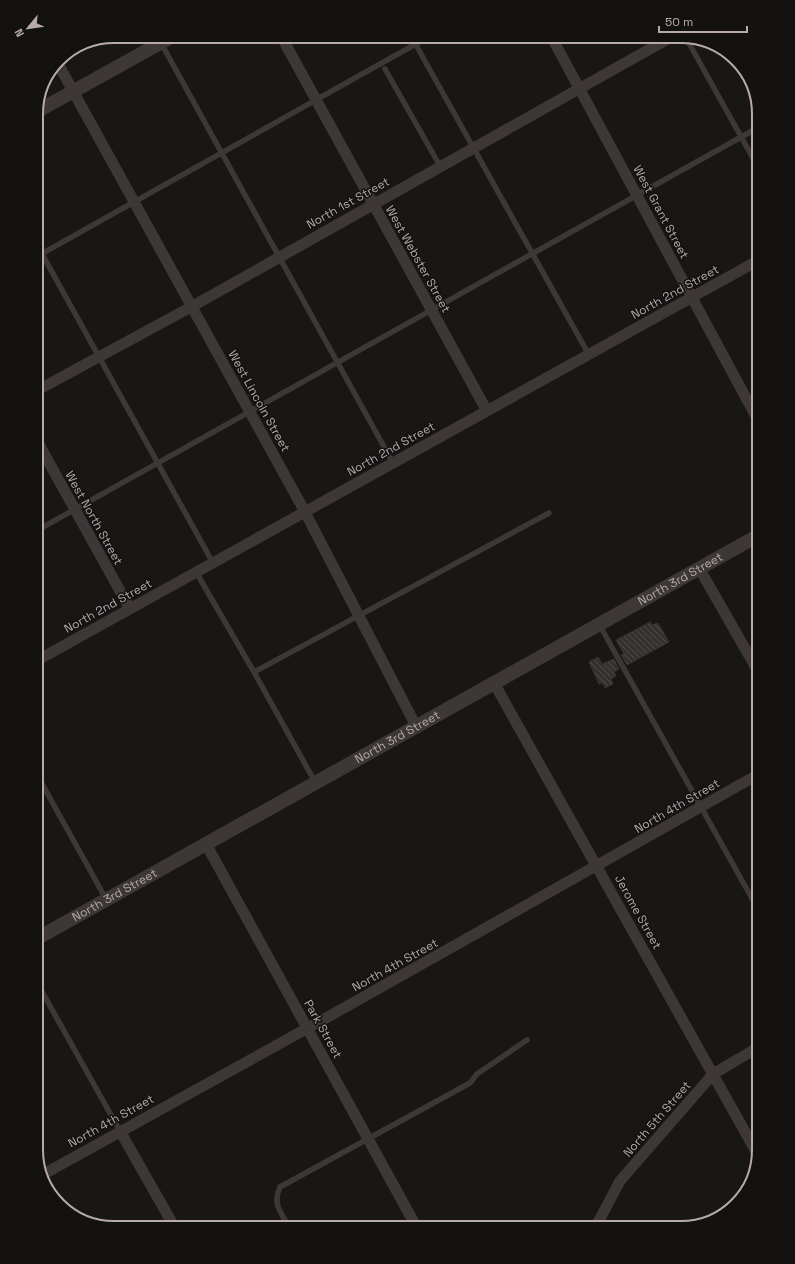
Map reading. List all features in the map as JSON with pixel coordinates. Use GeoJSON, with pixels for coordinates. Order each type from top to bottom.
{"type":"FeatureCollection","features":[{"type":"Feature","properties":{"kind":"street"},"geometry":{"type":"LineString","coordinates":[[43,108],[160,43]]}},
{"type":"Feature","properties":{"kind":"street","name":"West Webster Street"},"geometry":{"type":"LineString","coordinates":[[285,43],[487,411]]}},
{"type":"Feature","properties":{"kind":"street","name":"West Grant Street"},"geometry":{"type":"LineString","coordinates":[[555,43],[692,298],[752,399]]}},
{"type":"Feature","properties":{"kind":"street","name":"North 1st Street"},"geometry":{"type":"LineString","coordinates":[[43,387],[280,257],[660,43]]}},
{"type":"Feature","properties":{"kind":"street","name":"West Lincoln Street"},"geometry":{"type":"LineString","coordinates":[[60,69],[305,512],[416,726]]}},
{"type":"Feature","properties":{"kind":"street","name":"North 2nd Street"},"geometry":{"type":"LineString","coordinates":[[43,657],[752,264]]}},
{"type":"Feature","properties":{"kind":"street","name":"West North Street"},"geometry":{"type":"LineString","coordinates":[[43,452],[130,609]]}},
{"type":"Feature","properties":{"kind":"street","name":"North 3rd Street"},"geometry":{"type":"LineString","coordinates":[[43,935],[752,539]]}},
{"type":"Feature","properties":{"kind":"street"},"geometry":{"type":"LineString","coordinates":[[699,568],[752,661]]}},
{"type":"Feature","properties":{"kind":"street","name":"Jerome Street"},"geometry":{"type":"LineString","coordinates":[[494,683],[752,1144]]}},
{"type":"Feature","properties":{"kind":"street","name":"North 4th Street"},"geometry":{"type":"LineString","coordinates":[[47,1172],[120,1130],[308,1028],[597,867],[752,778]]}},
{"type":"Feature","properties":{"kind":"street","name":"Park Street"},"geometry":{"type":"LineString","coordinates":[[206,844],[413,1221]]}},
{"type":"Feature","properties":{"kind":"street","name":"North 5th Street"},"geometry":{"type":"LineString","coordinates":[[599,1221],[620,1181],[713,1074],[752,1051]]}},
{"type":"Feature","properties":{"kind":"street"},"geometry":{"type":"LineString","coordinates":[[120,1130],[171,1221]]}},
{"type":"Feature","properties":{"kind":"lane"},"geometry":{"type":"LineString","coordinates":[[169,43],[222,152],[393,463]]}},
{"type":"Feature","properties":{"kind":"lane"},"geometry":{"type":"LineString","coordinates":[[689,43],[752,156]]}},
{"type":"Feature","properties":{"kind":"lane"},"geometry":{"type":"LineString","coordinates":[[43,252],[416,44],[589,355]]}},
{"type":"Feature","properties":{"kind":"lane"},"geometry":{"type":"LineString","coordinates":[[385,69],[440,166]]}},
{"type":"Feature","properties":{"kind":"lane"},"geometry":{"type":"LineString","coordinates":[[43,527],[752,131]]}},
{"type":"Feature","properties":{"kind":"lane"},"geometry":{"type":"LineString","coordinates":[[43,255],[213,563]]}},
{"type":"Feature","properties":{"kind":"lane"},"geometry":{"type":"LineString","coordinates":[[254,672],[549,513]]}},
{"type":"Feature","properties":{"kind":"lane"},"geometry":{"type":"LineString","coordinates":[[196,572],[254,672],[315,783]]}},
{"type":"Feature","properties":{"kind":"lane"},"geometry":{"type":"LineString","coordinates":[[599,624],[752,898]]}},
{"type":"Feature","properties":{"kind":"lane"},"geometry":{"type":"LineString","coordinates":[[43,786],[106,899]]}},
{"type":"Feature","properties":{"kind":"lane"},"geometry":{"type":"LineString","coordinates":[[43,993],[120,1130]]}},
{"type":"Feature","properties":{"kind":"lane"},"geometry":{"type":"LineString","coordinates":[[286,1221],[278,1207],[276,1195],[280,1187],[470,1083],[477,1074],[527,1040]]}},
{"type":"Feature","properties":{"kind":"building"},"geometry":{"type":"Polygon","coordinates":[[[650,622],[652,625],[658,623],[669,642],[627,665],[621,655],[624,654],[616,640],[650,622]]]}},
{"type":"Feature","properties":{"kind":"building"},"geometry":{"type":"Polygon","coordinates":[[[598,657],[602,664],[614,659],[619,669],[614,672],[616,676],[611,679],[613,684],[605,688],[603,683],[599,684],[589,662],[598,657]]]}}]}
